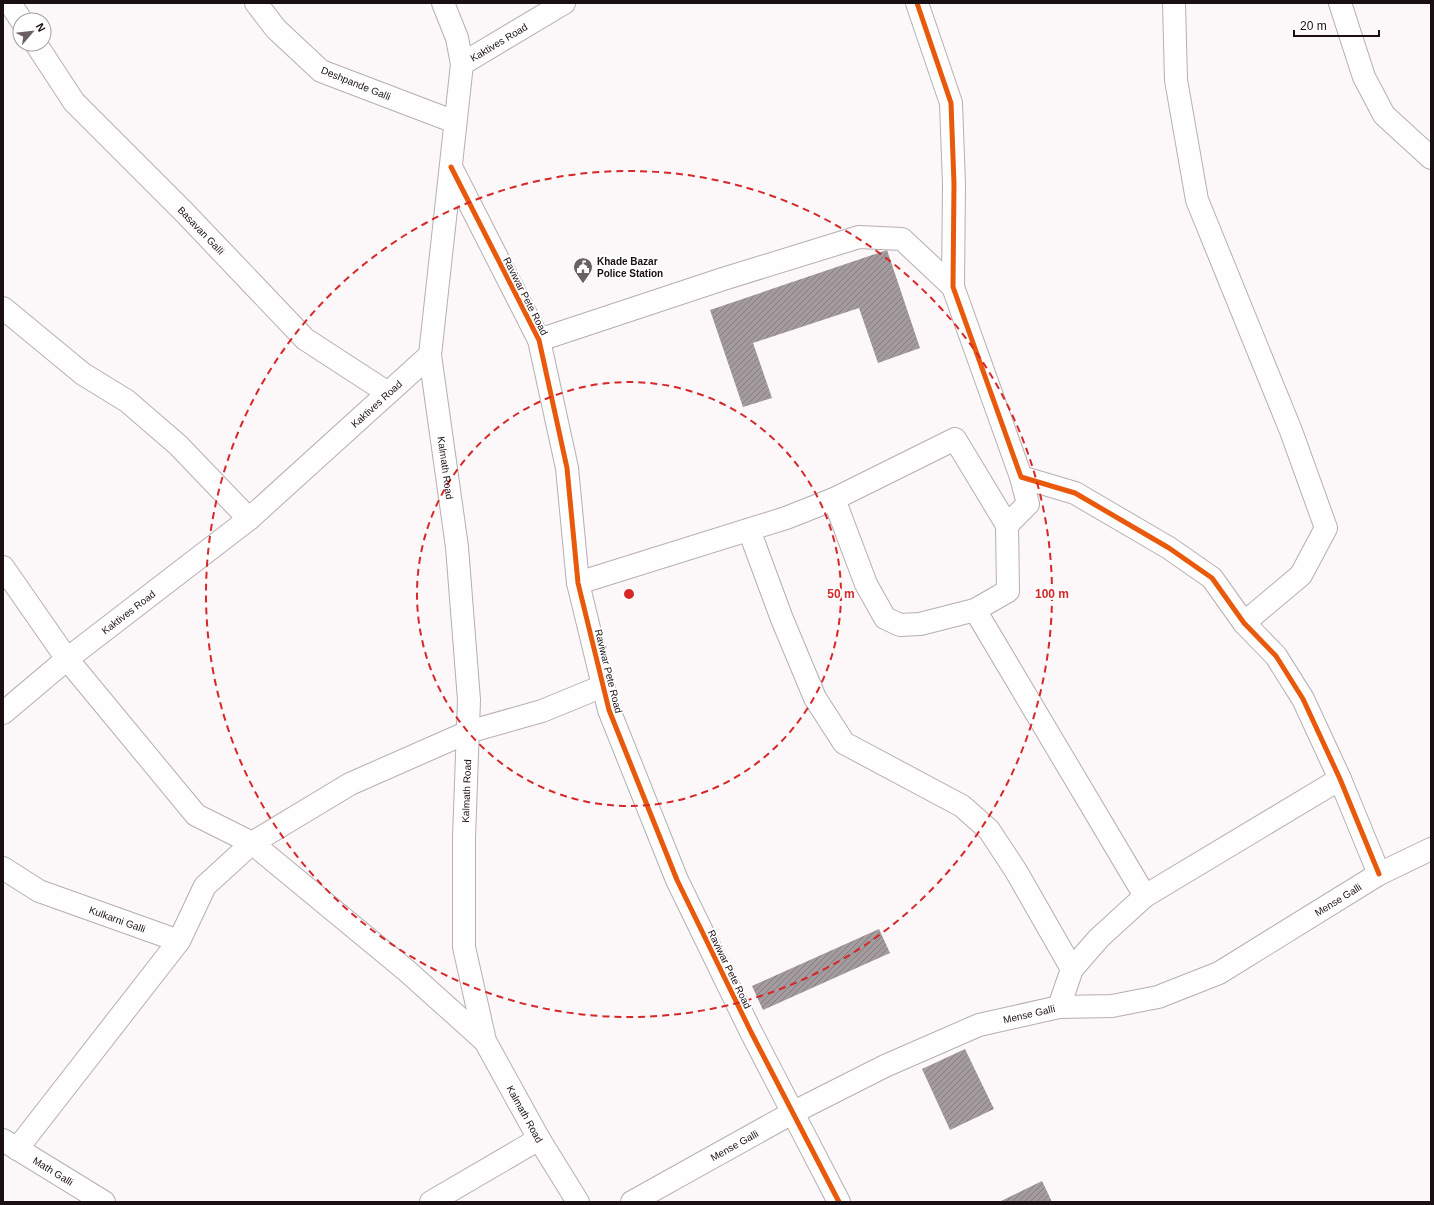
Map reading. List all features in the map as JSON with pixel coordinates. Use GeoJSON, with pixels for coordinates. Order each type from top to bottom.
{"type":"FeatureCollection","features":[{"type":"Feature","properties":{"kind":"street"},"geometry":{"type":"LineString","coordinates":[[10,3],[16,12]]}},
{"type":"Feature","properties":{"kind":"street","name":"Deshpande Galli"},"geometry":{"type":"LineString","coordinates":[[256,3],[276,29],[321,71],[455,122]]}},
{"type":"Feature","properties":{"kind":"street"},"geometry":{"type":"LineString","coordinates":[[443,3],[457,38],[462,64]]}},
{"type":"Feature","properties":{"kind":"street","name":"Kaktives Road"},"geometry":{"type":"LineString","coordinates":[[3,712],[67,659],[249,519],[430,355],[462,64],[564,3]]}},
{"type":"Feature","properties":{"kind":"street"},"geometry":{"type":"LineString","coordinates":[[917,3],[951,103],[954,184],[953,287],[1021,477],[1028,504],[1008,525]]}},
{"type":"Feature","properties":{"kind":"street"},"geometry":{"type":"LineString","coordinates":[[1174,3],[1176,80],[1197,200],[1291,431],[1326,528],[1300,575],[1244,623]]}},
{"type":"Feature","properties":{"kind":"street"},"geometry":{"type":"LineString","coordinates":[[1340,3],[1364,77],[1384,115],[1431,158]]}},
{"type":"Feature","properties":{"kind":"street","name":"Basavan Galli"},"geometry":{"type":"LineString","coordinates":[[41,52],[74,102],[185,213],[305,339],[388,393]]}},
{"type":"Feature","properties":{"kind":"street","name":"Raviwar Pete Road"},"geometry":{"type":"LineString","coordinates":[[451,167],[539,340],[568,468],[578,583],[609,710],[677,880],[792,1113],[839,1202]]}},
{"type":"Feature","properties":{"kind":"street"},"geometry":{"type":"LineString","coordinates":[[539,340],[723,279],[859,237],[902,239],[953,287]]}},
{"type":"Feature","properties":{"kind":"street"},"geometry":{"type":"LineString","coordinates":[[3,308],[83,374],[127,401],[178,445],[249,519]]}},
{"type":"Feature","properties":{"kind":"street","name":"Kalmath Road"},"geometry":{"type":"LineString","coordinates":[[430,355],[456,547],[469,700],[464,838],[464,947],[485,1041],[540,1139],[578,1202]]}},
{"type":"Feature","properties":{"kind":"street"},"geometry":{"type":"LineString","coordinates":[[578,583],[749,530],[834,499],[955,439],[1008,525],[1008,591],[975,610],[920,624],[900,625],[885,618],[866,584],[834,499]]}},
{"type":"Feature","properties":{"kind":"street"},"geometry":{"type":"LineString","coordinates":[[1021,477],[1075,493],[1169,548],[1212,578],[1244,623],[1276,656],[1303,699],[1340,779],[1379,874]]}},
{"type":"Feature","properties":{"kind":"street"},"geometry":{"type":"LineString","coordinates":[[749,530],[782,619],[815,698],[844,743],[962,806],[990,830],[1016,871],[1072,969]]}},
{"type":"Feature","properties":{"kind":"street"},"geometry":{"type":"LineString","coordinates":[[3,567],[67,659],[196,815],[252,843],[407,971],[485,1041]]}},
{"type":"Feature","properties":{"kind":"street"},"geometry":{"type":"LineString","coordinates":[[975,610],[1145,896]]}},
{"type":"Feature","properties":{"kind":"street"},"geometry":{"type":"LineString","coordinates":[[10,1144],[179,941],[205,886],[252,843],[350,784],[468,732],[542,711],[603,686]]}},
{"type":"Feature","properties":{"kind":"street"},"geometry":{"type":"LineString","coordinates":[[1059,1007],[1072,969],[1099,938],[1145,896],[1340,779]]}},
{"type":"Feature","properties":{"kind":"street","name":"Mense Galli"},"geometry":{"type":"LineString","coordinates":[[632,1202],[792,1113],[885,1066],[979,1025],[1059,1007],[1112,1006],[1158,997],[1219,973],[1379,874],[1431,849]]}},
{"type":"Feature","properties":{"kind":"street","name":"Kulkarni Galli"},"geometry":{"type":"LineString","coordinates":[[3,868],[39,890],[179,941]]}},
{"type":"Feature","properties":{"kind":"street"},"geometry":{"type":"LineString","coordinates":[[430,1202],[540,1139]]}},
{"type":"Feature","properties":{"kind":"street","name":"Math Galli"},"geometry":{"type":"LineString","coordinates":[[10,1144],[104,1202]]}},
{"type":"Feature","properties":{"kind":"building"},"geometry":{"type":"Polygon","coordinates":[[[887,250],[920,348],[878,363],[859,308],[753,343],[772,398],[743,407],[710,310],[887,250]]]}},
{"type":"Feature","properties":{"kind":"building"},"geometry":{"type":"Polygon","coordinates":[[[879,929],[890,953],[763,1010],[752,986],[879,929]]]}},
{"type":"Feature","properties":{"kind":"building"},"geometry":{"type":"Polygon","coordinates":[[[965,1049],[994,1109],[950,1130],[922,1069],[965,1049]]]}},
{"type":"Feature","properties":{"kind":"building"},"geometry":{"type":"Polygon","coordinates":[[[1042,1181],[1052,1202],[999,1202],[1042,1181]]]}},
{"type":"Feature","properties":{"kind":"cycle path"},"geometry":{"type":"LineString","coordinates":[[917,3],[951,103],[954,184],[953,287],[1021,477],[1075,493],[1169,548],[1212,578],[1244,623],[1276,656],[1303,699],[1340,779],[1379,874]]}},
{"type":"Feature","properties":{"kind":"cycle path"},"geometry":{"type":"LineString","coordinates":[[451,167],[539,340],[567,468],[578,583],[609,710],[677,880],[751,1032],[839,1202]]}},
{"type":"Feature","properties":{"kind":"place","name":"Khade Bazar Police Station"},"geometry":{"type":"Point","coordinates":[583,284]}}]}
